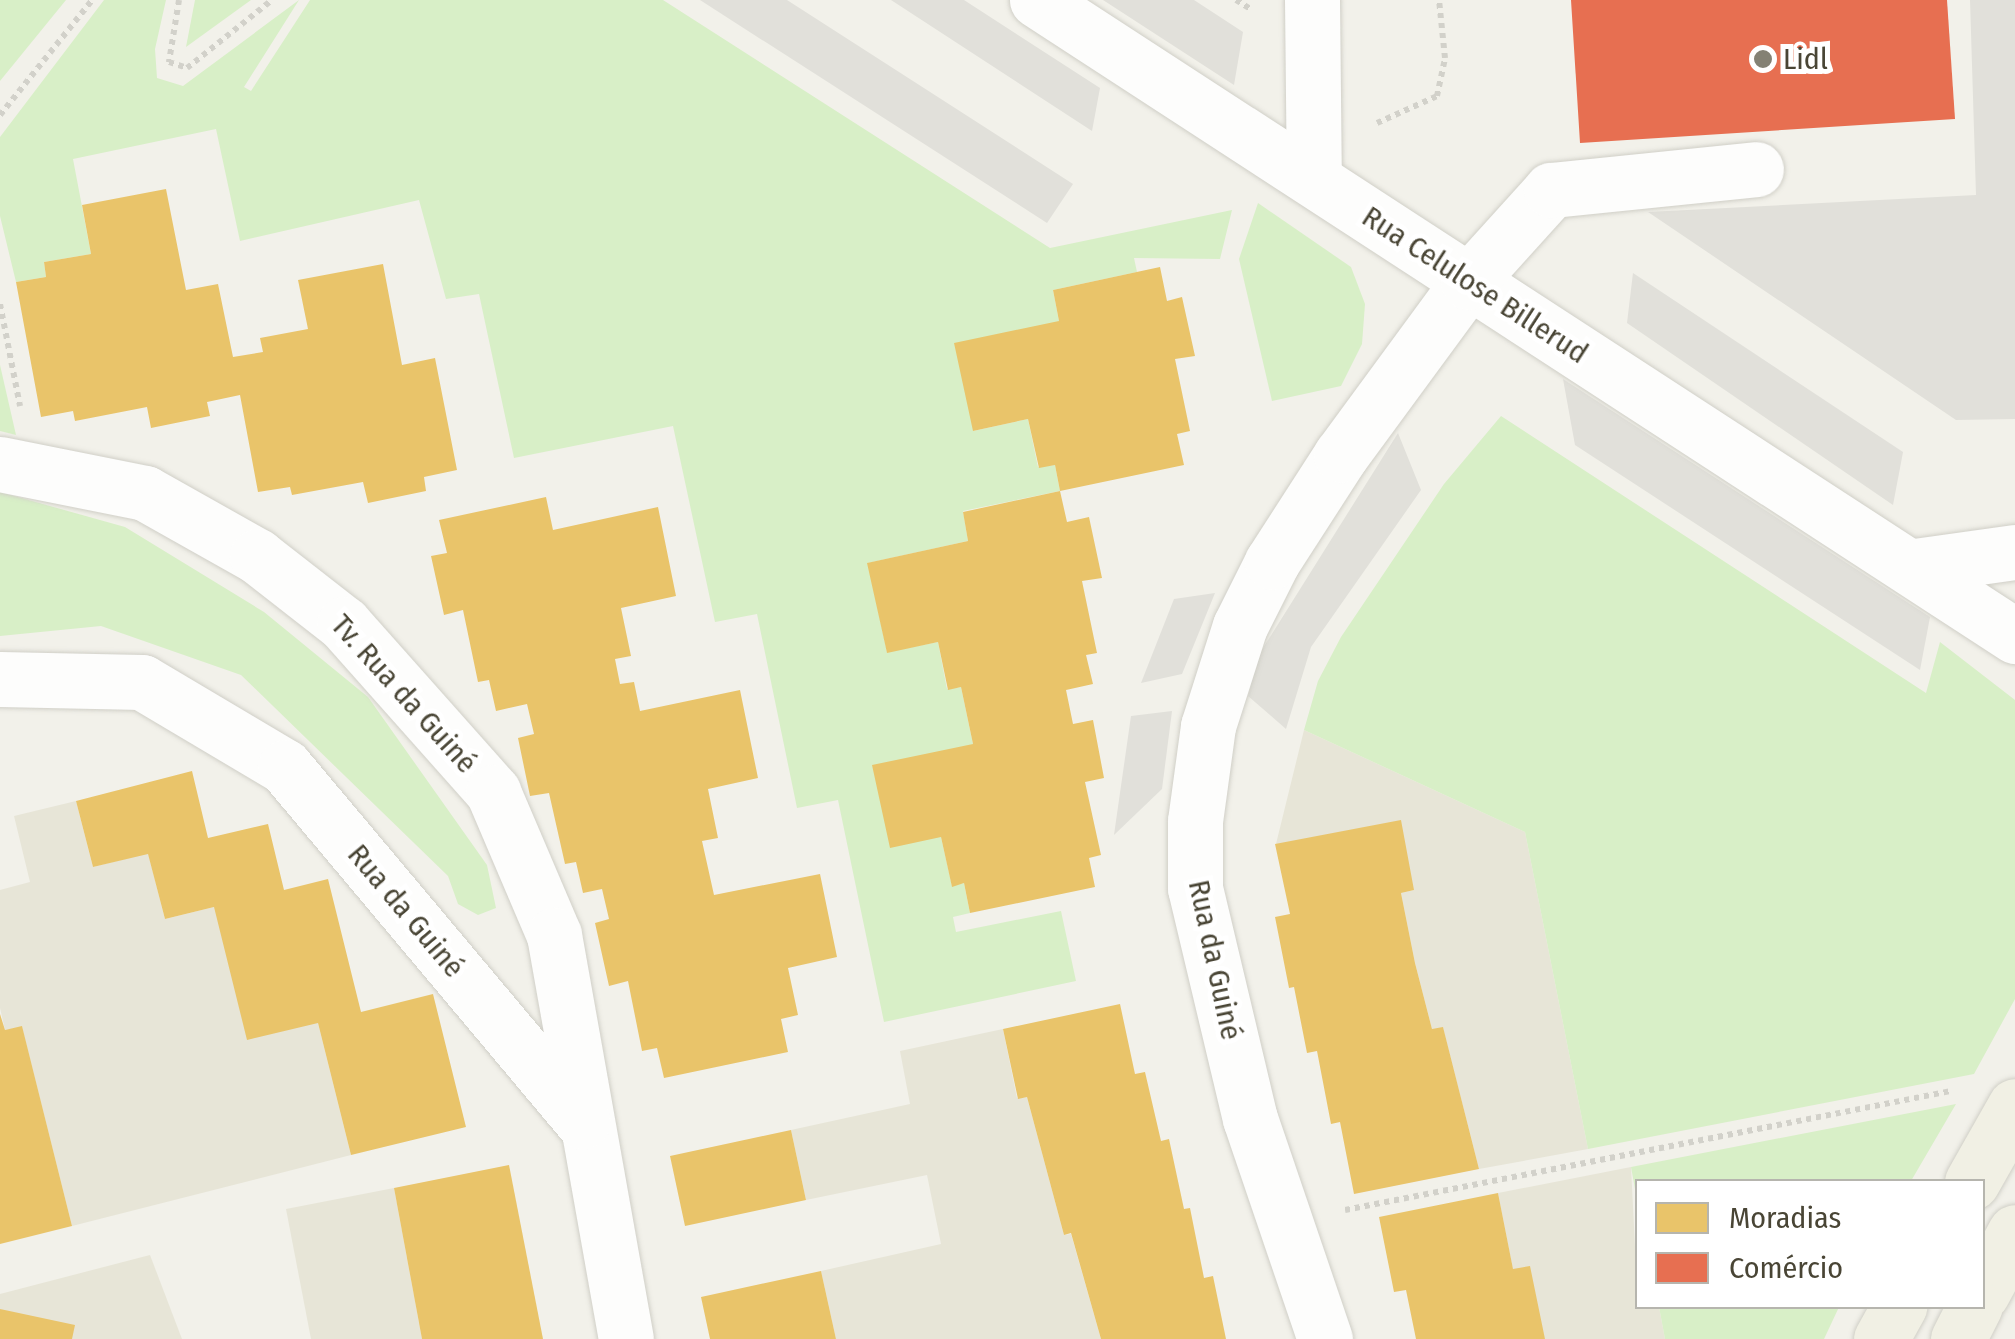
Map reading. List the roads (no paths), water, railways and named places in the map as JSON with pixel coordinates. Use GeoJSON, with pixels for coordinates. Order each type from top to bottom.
{"type":"FeatureCollection","features":[{"type":"Feature","properties":{"kind":"main road"},"geometry":{"type":"LineString","coordinates":[[1974,1179],[2015,1106]]}},
{"type":"Feature","properties":{"kind":"main road"},"geometry":{"type":"LineString","coordinates":[[1985,1287],[2015,1232]]}},
{"type":"Feature","properties":{"kind":"main road"},"geometry":{"type":"LineString","coordinates":[[1880,1339],[1897,1309]]}},
{"type":"Feature","properties":{"kind":"main road"},"geometry":{"type":"LineString","coordinates":[[1958,1339],[1973,1309]]}},
{"type":"Feature","properties":{"kind":"street","name":"Rua Celulose Billerud"},"geometry":{"type":"LineString","coordinates":[[1037,0],[1468,282],[1915,566],[2015,636]]}},
{"type":"Feature","properties":{"kind":"street"},"geometry":{"type":"LineString","coordinates":[[1312,0],[1314,179]]}},
{"type":"Feature","properties":{"kind":"street","name":"Rua da Guiné"},"geometry":{"type":"LineString","coordinates":[[1325,1339],[1250,1120],[1196,888],[1196,822],[1208,726],[1240,626],[1272,562],[1340,455],[1468,282],[1551,190],[1756,169]]}},
{"type":"Feature","properties":{"kind":"street","name":"Tv. Rua da Guiné"},"geometry":{"type":"LineString","coordinates":[[16,466],[145,493],[258,556],[344,624],[470,765],[493,792],[554,934],[584,1124]]}},
{"type":"Feature","properties":{"kind":"street"},"geometry":{"type":"LineString","coordinates":[[1915,566],[2015,552]]}},
{"type":"Feature","properties":{"kind":"street","name":"Rua da Guiné"},"geometry":{"type":"LineString","coordinates":[[0,678],[142,682],[285,767],[584,1124],[626,1339]]}},
{"type":"Feature","properties":{"kind":"place","name":"Lidl"},"geometry":{"type":"Point","coordinates":[1763,59]}}]}
